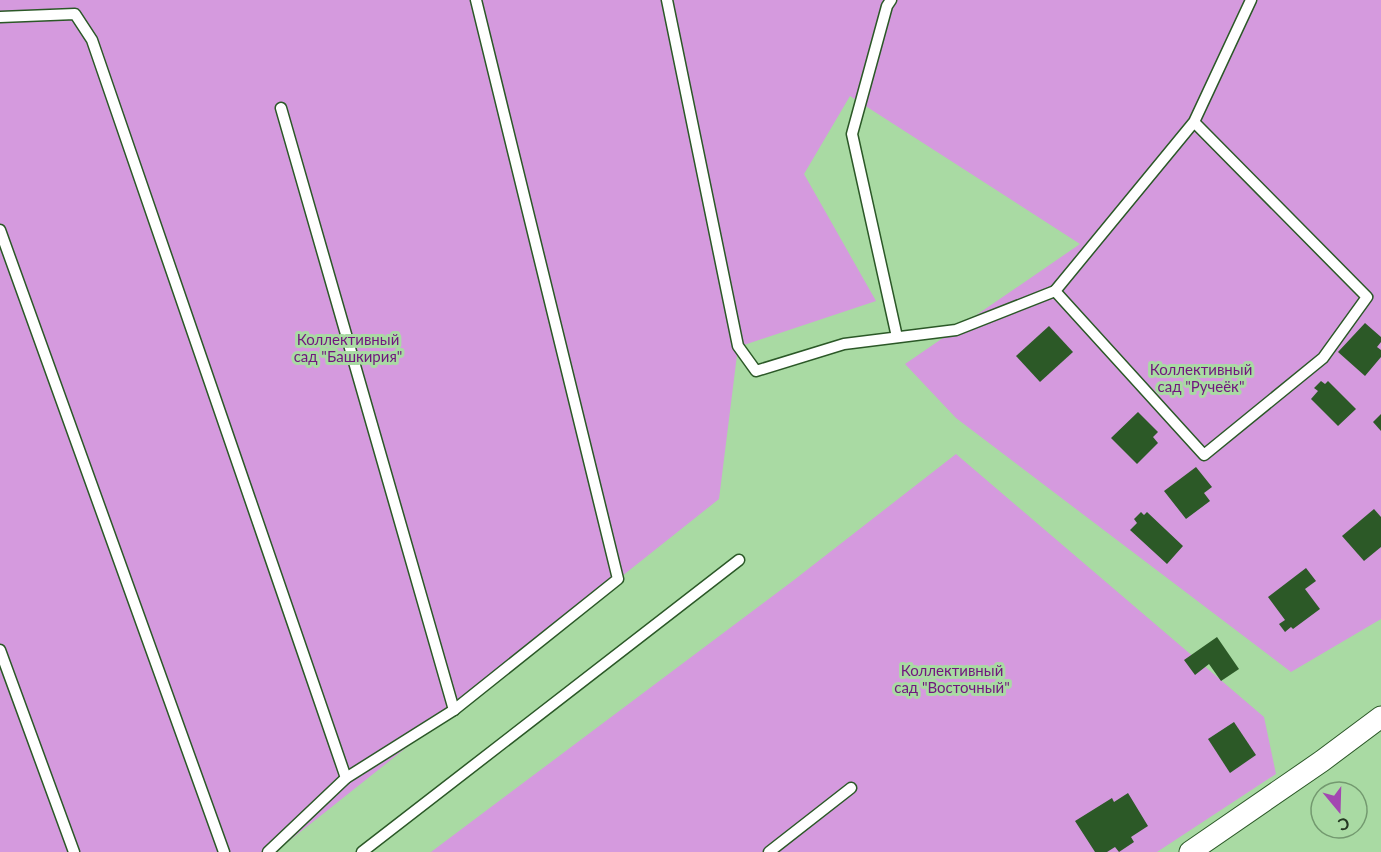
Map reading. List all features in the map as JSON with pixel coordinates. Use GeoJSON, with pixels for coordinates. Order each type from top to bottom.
{"type":"FeatureCollection","features":[{"type":"Feature","properties":{"kind":"street"},"geometry":{"type":"LineString","coordinates":[[1190,852],[1323,761],[1381,717]]}},
{"type":"Feature","properties":{"kind":"lane"},"geometry":{"type":"LineString","coordinates":[[268,852],[346,778],[454,710],[618,579],[476,0]]}},
{"type":"Feature","properties":{"kind":"lane"},"geometry":{"type":"LineString","coordinates":[[667,0],[738,346],[756,370],[844,344],[956,330],[1054,291],[1194,122],[1251,0]]}},
{"type":"Feature","properties":{"kind":"lane"},"geometry":{"type":"LineString","coordinates":[[891,0],[887,6],[852,134],[897,337]]}},
{"type":"Feature","properties":{"kind":"lane"},"geometry":{"type":"LineString","coordinates":[[0,17],[75,14],[93,40],[346,778]]}},
{"type":"Feature","properties":{"kind":"lane"},"geometry":{"type":"LineString","coordinates":[[281,108],[454,710]]}},
{"type":"Feature","properties":{"kind":"lane"},"geometry":{"type":"LineString","coordinates":[[1054,291],[1204,455],[1323,358],[1367,297],[1194,122]]}},
{"type":"Feature","properties":{"kind":"lane"},"geometry":{"type":"LineString","coordinates":[[0,230],[224,852]]}},
{"type":"Feature","properties":{"kind":"lane"},"geometry":{"type":"LineString","coordinates":[[362,852],[739,560]]}},
{"type":"Feature","properties":{"kind":"lane"},"geometry":{"type":"LineString","coordinates":[[0,650],[74,852]]}},
{"type":"Feature","properties":{"kind":"lane"},"geometry":{"type":"LineString","coordinates":[[769,852],[851,788]]}},
{"type":"Feature","properties":{"kind":"green space","name":"Коллективный сад \"Башкирия\""},"geometry":{"type":"Polygon","coordinates":[[[0,0],[1381,0],[1381,619],[1291,672],[956,418],[905,364],[1080,244],[850,96],[804,174],[876,301],[738,347],[719,499],[275,852],[0,852],[0,0]]]}},
{"type":"Feature","properties":{"kind":"green space","name":"Коллективный сад \"Восточный\""},"geometry":{"type":"Polygon","coordinates":[[[956,454],[1264,717],[1276,774],[1157,852],[431,852],[794,580],[956,454]]]}},
{"type":"Feature","properties":{"kind":"building"},"geometry":{"type":"Polygon","coordinates":[[[1365,323],[1381,337],[1381,342],[1377,347],[1381,350],[1381,357],[1365,376],[1338,352],[1365,323]]]}},
{"type":"Feature","properties":{"kind":"building"},"geometry":{"type":"Polygon","coordinates":[[[1049,326],[1073,352],[1040,382],[1016,356],[1049,326]]]}},
{"type":"Feature","properties":{"kind":"building"},"geometry":{"type":"Polygon","coordinates":[[[1321,381],[1325,384],[1328,381],[1356,409],[1338,426],[1311,399],[1318,391],[1314,388],[1321,381]]]}},
{"type":"Feature","properties":{"kind":"building"},"geometry":{"type":"Polygon","coordinates":[[[1138,412],[1158,432],[1153,437],[1158,443],[1137,464],[1111,438],[1138,412]]]}},
{"type":"Feature","properties":{"kind":"building"},"geometry":{"type":"Polygon","coordinates":[[[1381,414],[1381,431],[1373,422],[1381,414]]]}},
{"type":"Feature","properties":{"kind":"building"},"geometry":{"type":"Polygon","coordinates":[[[1196,467],[1212,487],[1204,493],[1210,501],[1186,519],[1164,491],[1196,467]]]}},
{"type":"Feature","properties":{"kind":"building"},"geometry":{"type":"Polygon","coordinates":[[[1374,509],[1381,517],[1381,547],[1364,561],[1342,536],[1374,509]]]}},
{"type":"Feature","properties":{"kind":"building"},"geometry":{"type":"Polygon","coordinates":[[[1141,512],[1144,515],[1147,512],[1183,546],[1167,564],[1130,530],[1137,523],[1134,519],[1141,512]]]}},
{"type":"Feature","properties":{"kind":"building"},"geometry":{"type":"Polygon","coordinates":[[[1306,568],[1316,581],[1305,589],[1320,609],[1293,629],[1291,627],[1285,632],[1279,624],[1285,620],[1268,597],[1306,568]]]}},
{"type":"Feature","properties":{"kind":"building"},"geometry":{"type":"Polygon","coordinates":[[[1217,637],[1239,669],[1221,681],[1209,664],[1195,675],[1184,660],[1217,637]]]}},
{"type":"Feature","properties":{"kind":"building"},"geometry":{"type":"Polygon","coordinates":[[[1234,722],[1256,755],[1230,773],[1208,739],[1234,722]]]}},
{"type":"Feature","properties":{"kind":"building"},"geometry":{"type":"Polygon","coordinates":[[[1128,793],[1148,826],[1131,837],[1134,842],[1119,852],[1115,847],[1107,852],[1095,852],[1075,821],[1112,798],[1114,802],[1128,793]]]}},
{"type":"Feature","properties":{"kind":"park label","name":"Коллективный сад \"Ручеёк\""},"geometry":{"type":"Point","coordinates":[1201,378]}}]}
